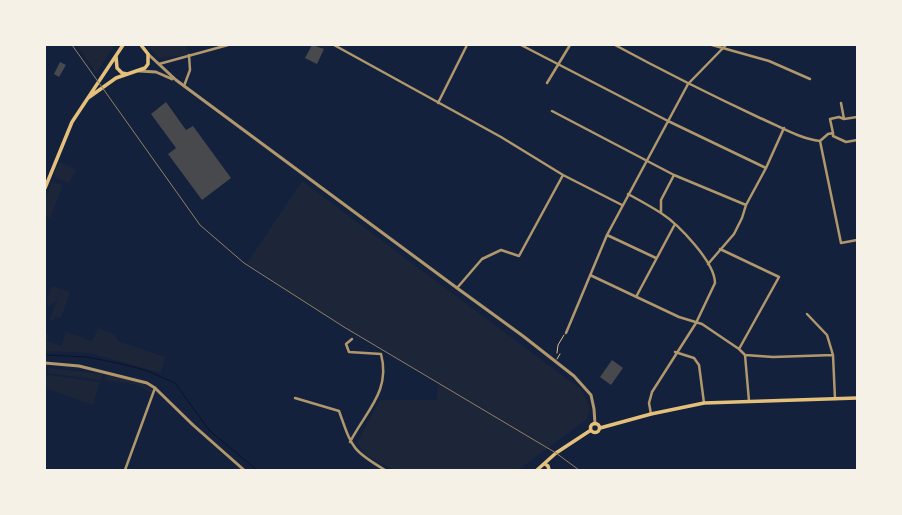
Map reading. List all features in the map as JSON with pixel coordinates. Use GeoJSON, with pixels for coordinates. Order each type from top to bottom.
{"type":"FeatureCollection","features":[{"type":"Feature","properties":{"kind":"main road"},"geometry":{"type":"LineString","coordinates":[[45,188],[72,122],[122,46],[128,45]]}},
{"type":"Feature","properties":{"kind":"main road"},"geometry":{"type":"LineString","coordinates":[[86,100],[102,87],[127,74],[139,71],[148,66],[148,54],[142,47],[136,45]]}},
{"type":"Feature","properties":{"kind":"main road"},"geometry":{"type":"LineString","coordinates":[[116,55],[117,68],[127,74]]}},
{"type":"Feature","properties":{"kind":"main road"},"geometry":{"type":"LineString","coordinates":[[591,430],[596,432],[600,428],[651,414],[704,403],[857,398]]}},
{"type":"Feature","properties":{"kind":"main road"},"geometry":{"type":"LineString","coordinates":[[537,470],[541,468],[548,468],[550,460],[591,430],[591,426],[595,424],[600,428]]}},
{"type":"Feature","properties":{"kind":"street"},"geometry":{"type":"LineString","coordinates":[[158,64],[228,45]]}},
{"type":"Feature","properties":{"kind":"street"},"geometry":{"type":"LineString","coordinates":[[334,45],[501,137],[563,175],[622,205]]}},
{"type":"Feature","properties":{"kind":"street"},"geometry":{"type":"LineString","coordinates":[[438,103],[468,45]]}},
{"type":"Feature","properties":{"kind":"street"},"geometry":{"type":"LineString","coordinates":[[521,45],[558,66],[766,168]]}},
{"type":"Feature","properties":{"kind":"street"},"geometry":{"type":"LineString","coordinates":[[547,83],[570,45]]}},
{"type":"Feature","properties":{"kind":"street"},"geometry":{"type":"LineString","coordinates":[[615,45],[688,84],[813,140],[820,141],[828,134],[833,133]]}},
{"type":"Feature","properties":{"kind":"street"},"geometry":{"type":"LineString","coordinates":[[712,45],[769,61],[810,79]]}},
{"type":"Feature","properties":{"kind":"street"},"geometry":{"type":"LineString","coordinates":[[566,332],[607,235],[688,84],[726,45]]}},
{"type":"Feature","properties":{"kind":"street"},"geometry":{"type":"LineString","coordinates":[[148,54],[176,80],[556,361],[577,379],[589,392],[594,406],[595,424]]}},
{"type":"Feature","properties":{"kind":"street"},"geometry":{"type":"LineString","coordinates":[[184,86],[190,70],[189,55]]}},
{"type":"Feature","properties":{"kind":"street"},"geometry":{"type":"LineString","coordinates":[[139,71],[156,72],[176,80]]}},
{"type":"Feature","properties":{"kind":"street"},"geometry":{"type":"LineString","coordinates":[[841,103],[844,120]]}},
{"type":"Feature","properties":{"kind":"street"},"geometry":{"type":"LineString","coordinates":[[552,111],[674,175],[746,205]]}},
{"type":"Feature","properties":{"kind":"street"},"geometry":{"type":"LineString","coordinates":[[857,117],[844,120],[839,117],[830,119],[833,136],[846,142],[857,140]]}},
{"type":"Feature","properties":{"kind":"street"},"geometry":{"type":"LineString","coordinates":[[708,264],[734,234],[742,218],[746,205],[766,168],[784,128]]}},
{"type":"Feature","properties":{"kind":"street"},"geometry":{"type":"LineString","coordinates":[[820,141],[841,243],[857,240]]}},
{"type":"Feature","properties":{"kind":"street"},"geometry":{"type":"LineString","coordinates":[[457,288],[482,259],[501,250],[519,256],[563,175]]}},
{"type":"Feature","properties":{"kind":"street"},"geometry":{"type":"LineString","coordinates":[[661,213],[661,200],[674,175]]}},
{"type":"Feature","properties":{"kind":"street"},"geometry":{"type":"LineString","coordinates":[[628,194],[661,213],[675,224],[714,273],[715,283],[696,323],[675,352],[652,392],[649,403],[651,414]]}},
{"type":"Feature","properties":{"kind":"street"},"geometry":{"type":"LineString","coordinates":[[636,297],[675,224]]}},
{"type":"Feature","properties":{"kind":"street"},"geometry":{"type":"LineString","coordinates":[[607,235],[656,258]]}},
{"type":"Feature","properties":{"kind":"street"},"geometry":{"type":"LineString","coordinates":[[720,249],[779,277],[739,349]]}},
{"type":"Feature","properties":{"kind":"street"},"geometry":{"type":"LineString","coordinates":[[590,275],[636,297],[696,323],[702,324],[739,349],[745,355],[773,357],[833,355]]}},
{"type":"Feature","properties":{"kind":"street"},"geometry":{"type":"LineString","coordinates":[[807,314],[827,335],[833,355],[835,399]]}},
{"type":"Feature","properties":{"kind":"street"},"geometry":{"type":"LineString","coordinates":[[350,442],[380,392],[383,362],[381,354],[349,352],[346,344],[352,339]]}},
{"type":"Feature","properties":{"kind":"street"},"geometry":{"type":"LineString","coordinates":[[675,352],[694,358],[699,365],[704,403]]}},
{"type":"Feature","properties":{"kind":"street"},"geometry":{"type":"LineString","coordinates":[[745,355],[748,401]]}},
{"type":"Feature","properties":{"kind":"street"},"geometry":{"type":"LineString","coordinates":[[45,363],[79,366],[138,379],[155,388],[193,425],[244,470]]}},
{"type":"Feature","properties":{"kind":"street"},"geometry":{"type":"LineString","coordinates":[[125,470],[155,388]]}},
{"type":"Feature","properties":{"kind":"street"},"geometry":{"type":"LineString","coordinates":[[295,398],[339,411],[353,448],[362,456],[385,470]]}},
{"type":"Feature","properties":{"kind":"path"},"geometry":{"type":"LineString","coordinates":[[557,353],[558,344],[566,332]]}},
{"type":"Feature","properties":{"kind":"path"},"geometry":{"type":"LineString","coordinates":[[556,361],[560,354]]}},
{"type":"Feature","properties":{"kind":"shaded area"},"geometry":{"type":"Polygon","coordinates":[[[77,45],[115,45],[96,73],[77,45]]]}},
{"type":"Feature","properties":{"kind":"shaded area"},"geometry":{"type":"Polygon","coordinates":[[[146,45],[186,45],[189,55],[159,58],[146,45]]]}},
{"type":"Feature","properties":{"kind":"shaded area"},"geometry":{"type":"Polygon","coordinates":[[[60,162],[76,170],[69,183],[56,178],[54,174],[60,162]]]}},
{"type":"Feature","properties":{"kind":"shaded area"},"geometry":{"type":"Polygon","coordinates":[[[302,181],[582,390],[590,408],[587,419],[518,470],[394,470],[366,455],[357,443],[380,400],[437,400],[438,382],[324,315],[247,263],[302,181]]]}},
{"type":"Feature","properties":{"kind":"shaded area"},"geometry":{"type":"Polygon","coordinates":[[[52,182],[63,185],[50,218],[45,216],[45,200],[52,182]]]}},
{"type":"Feature","properties":{"kind":"shaded area"},"geometry":{"type":"Polygon","coordinates":[[[52,286],[70,292],[61,318],[55,316],[53,321],[50,319],[61,290],[56,301],[48,307],[47,298],[52,286]]]}},
{"type":"Feature","properties":{"kind":"shaded area"},"geometry":{"type":"Polygon","coordinates":[[[98,328],[115,335],[118,341],[165,357],[161,373],[90,353],[45,351],[45,333],[49,335],[47,341],[61,346],[66,332],[92,341],[98,328]]]}},
{"type":"Feature","properties":{"kind":"shaded area"},"geometry":{"type":"Polygon","coordinates":[[[49,368],[102,374],[101,380],[48,373],[49,368]]]}},
{"type":"Feature","properties":{"kind":"shaded area"},"geometry":{"type":"Polygon","coordinates":[[[47,375],[100,382],[93,405],[45,388],[47,375]]]}},
{"type":"Feature","properties":{"kind":"shaded area"},"geometry":{"type":"Polygon","coordinates":[[[107,375],[139,381],[153,391],[151,393],[138,385],[105,380],[107,375]]]}},
{"type":"Feature","properties":{"kind":"building"},"geometry":{"type":"Polygon","coordinates":[[[312,45],[324,49],[317,64],[305,58],[312,45]]]}},
{"type":"Feature","properties":{"kind":"building"},"geometry":{"type":"Polygon","coordinates":[[[60,62],[66,65],[59,77],[54,74],[60,62]]]}},
{"type":"Feature","properties":{"kind":"building"},"geometry":{"type":"Polygon","coordinates":[[[166,102],[186,130],[193,126],[231,178],[202,200],[168,154],[176,148],[151,114],[166,102]]]}},
{"type":"Feature","properties":{"kind":"building"},"geometry":{"type":"Polygon","coordinates":[[[612,360],[623,368],[611,385],[600,377],[612,360]]]}},
{"type":"Feature","properties":{"kind":"waterway"},"geometry":{"type":"LineString","coordinates":[[45,355],[87,357],[122,364],[145,370],[175,383],[209,430],[257,470]]}},
{"type":"Feature","properties":{"kind":"railway"},"geometry":{"type":"LineString","coordinates":[[72,45],[200,225],[244,263],[344,327],[556,453],[579,470]]}}]}
